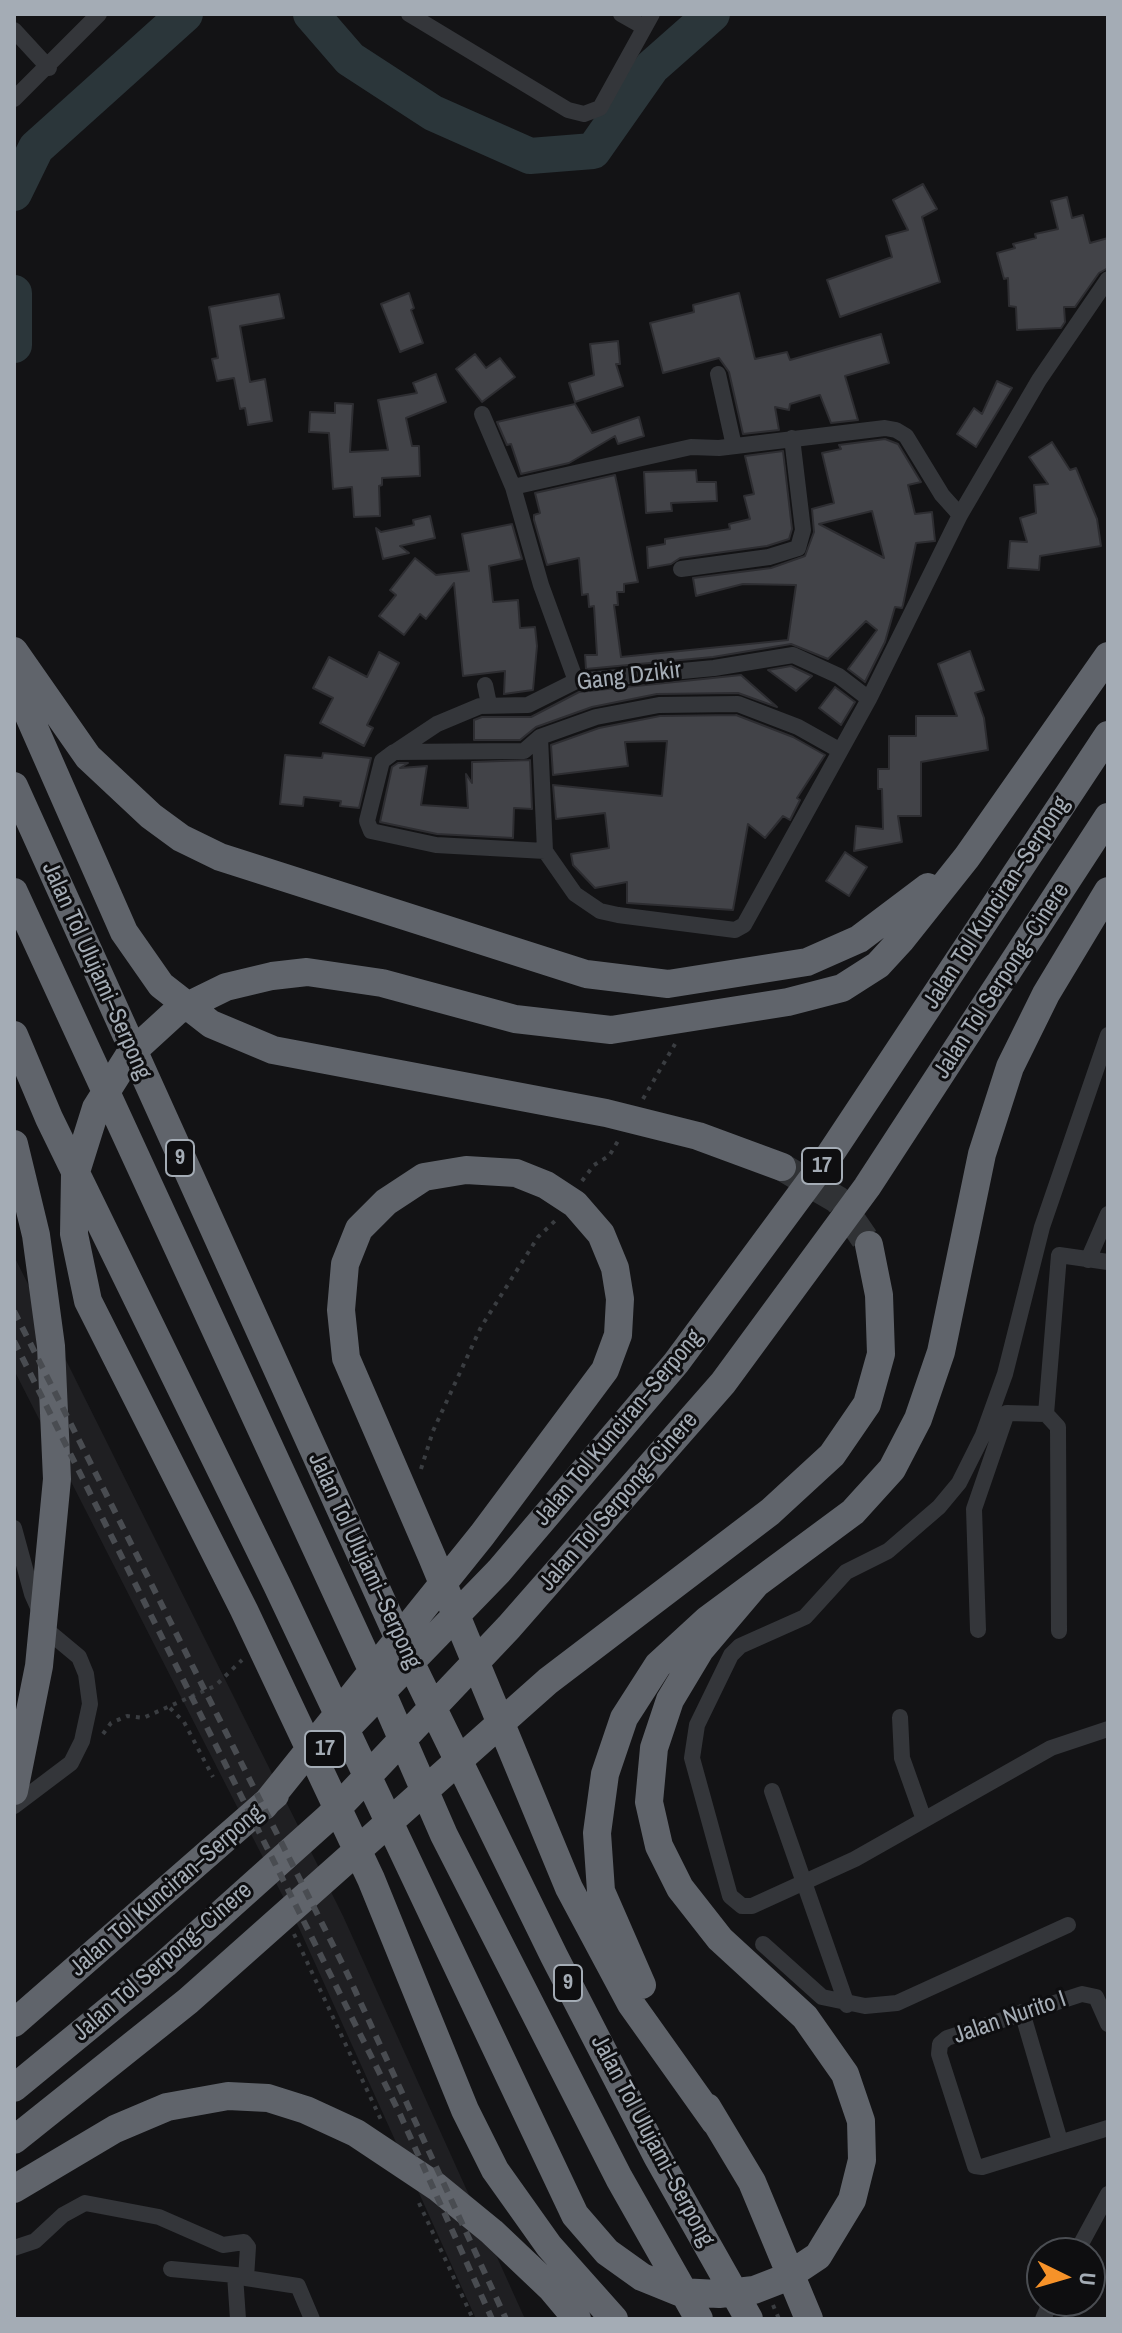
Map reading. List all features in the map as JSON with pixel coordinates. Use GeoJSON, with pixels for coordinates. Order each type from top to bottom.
{"type":"FeatureCollection","features":[{"type":"Feature","properties":{"kind":"highway"},"geometry":{"type":"LineString","coordinates":[[14,651],[88,757],[151,816],[181,838],[220,857],[586,974],[668,984],[807,962],[859,939],[967,857]]}},
{"type":"Feature","properties":{"kind":"highway"},"geometry":{"type":"LineString","coordinates":[[614,2319],[549,2246],[495,2170],[465,2110],[371,1879],[244,1610],[88,1301],[74,1234],[75,1175],[96,1108],[130,1054],[177,1011],[226,987],[272,976],[307,972],[382,983],[515,1019],[611,1030],[788,1002],[842,988],[878,965],[967,857],[1108,656]]}},
{"type":"Feature","properties":{"kind":"highway"},"geometry":{"type":"LineString","coordinates":[[14,682],[124,932],[161,985],[211,1024],[273,1050],[698,1136],[782,1167]]}},
{"type":"Feature","properties":{"kind":"highway","name":"Jalan Tol Kunciran–Serpong"},"geometry":{"type":"LineString","coordinates":[[14,2023],[264,1806],[373,1703],[499,1571],[676,1363],[829,1156],[1108,735]]}},
{"type":"Feature","properties":{"kind":"highway","name":"Jalan Tol Ulujami–Serpong"},"geometry":{"type":"LineString","coordinates":[[14,786],[399,1639],[657,2156],[749,2319]]}},
{"type":"Feature","properties":{"kind":"highway","name":"Jalan Tol Serpong–Cinere"},"geometry":{"type":"LineString","coordinates":[[14,2088],[165,1964],[329,1817],[509,1627],[723,1383],[867,1187],[1108,817]]}},
{"type":"Feature","properties":{"kind":"highway"},"geometry":{"type":"LineString","coordinates":[[809,2319],[752,2182],[715,2122],[626,1956],[601,1891],[597,1833],[605,1774],[624,1718],[658,1665],[707,1620],[853,1512],[892,1469],[918,1419],[941,1352],[982,1154],[1010,1067],[1046,994],[1108,891]]}},
{"type":"Feature","properties":{"kind":"highway","name":"Jalan Tol Ulujami–Serpong"},"geometry":{"type":"LineString","coordinates":[[14,892],[314,1551],[373,1672],[444,1835],[619,2178],[699,2319]]}},
{"type":"Feature","properties":{"kind":"highway"},"geometry":{"type":"LineString","coordinates":[[14,1035],[49,1118],[277,1585],[575,2215],[607,2252],[642,2277],[679,2292],[719,2294],[754,2290],[785,2278],[818,2256],[839,2227],[852,2200],[862,2160],[861,2121],[845,2074],[805,2017],[720,1939],[680,1888],[659,1846],[649,1802],[654,1748],[670,1700],[700,1650],[756,1584]]}},
{"type":"Feature","properties":{"kind":"highway"},"geometry":{"type":"LineString","coordinates":[[14,1144],[36,1235],[51,1346],[57,1479],[39,1666],[16,1784]]}},
{"type":"Feature","properties":{"kind":"highway"},"geometry":{"type":"LineString","coordinates":[[264,1806],[482,1535],[605,1370],[618,1335],[620,1299],[615,1268],[601,1234],[575,1204],[546,1185],[503,1172],[466,1170],[424,1177],[386,1202],[359,1229],[345,1264],[341,1310],[346,1358],[407,1471],[432,1557],[569,1888],[631,2004],[715,2122]]}},
{"type":"Feature","properties":{"kind":"highway"},"geometry":{"type":"LineString","coordinates":[[14,2140],[188,2001],[548,1681],[770,1512],[832,1455],[867,1404],[881,1354],[879,1295],[869,1245]]}},
{"type":"Feature","properties":{"kind":"highway"},"geometry":{"type":"LineString","coordinates":[[14,2189],[115,2129],[167,2107],[228,2096],[268,2098],[306,2110],[356,2133],[437,2187],[492,2232],[551,2288],[577,2319]]}},
{"type":"Feature","properties":{"kind":"street"},"geometry":{"type":"LineString","coordinates":[[14,99],[49,68],[99,14]]}},
{"type":"Feature","properties":{"kind":"street"},"geometry":{"type":"LineString","coordinates":[[409,14],[568,110],[584,114],[600,108],[648,21],[621,14]]}},
{"type":"Feature","properties":{"kind":"street"},"geometry":{"type":"LineString","coordinates":[[14,30],[49,68]]}},
{"type":"Feature","properties":{"kind":"street"},"geometry":{"type":"LineString","coordinates":[[540,737],[545,851],[575,894],[600,911],[735,930],[744,925],[869,699],[960,515],[1039,380],[1108,279]]}},
{"type":"Feature","properties":{"kind":"street"},"geometry":{"type":"LineString","coordinates":[[718,374],[734,446]]}},
{"type":"Feature","properties":{"kind":"street"},"geometry":{"type":"LineString","coordinates":[[482,414],[513,487],[541,585],[576,681]]}},
{"type":"Feature","properties":{"kind":"street"},"geometry":{"type":"LineString","coordinates":[[513,487],[691,447],[734,446],[885,428],[906,436],[942,495],[960,515]]}},
{"type":"Feature","properties":{"kind":"street"},"geometry":{"type":"LineString","coordinates":[[681,569],[769,557],[798,548],[803,530],[792,438]]}},
{"type":"Feature","properties":{"kind":"street","name":"Gang Dzikir"},"geometry":{"type":"LineString","coordinates":[[394,752],[437,724],[489,704],[528,705],[576,681],[714,668],[793,655],[839,676],[869,699]]}},
{"type":"Feature","properties":{"kind":"street"},"geometry":{"type":"LineString","coordinates":[[485,685],[489,704]]}},
{"type":"Feature","properties":{"kind":"street"},"geometry":{"type":"LineString","coordinates":[[545,851],[436,845],[371,831],[367,821],[382,761],[394,752],[524,751],[540,737],[596,717],[659,705],[738,704],[798,727],[839,750]]}},
{"type":"Feature","properties":{"kind":"street"},"geometry":{"type":"LineString","coordinates":[[1108,1035],[1042,1227],[1005,1374],[983,1435],[959,1483],[939,1507],[888,1551],[846,1572],[805,1617],[740,1646],[725,1663],[697,1725],[692,1758],[734,1902],[742,1906],[761,1904],[802,1885],[1051,1748],[1108,1729]]}},
{"type":"Feature","properties":{"kind":"street"},"geometry":{"type":"LineString","coordinates":[[1088,1260],[1108,1214]]}},
{"type":"Feature","properties":{"kind":"street"},"geometry":{"type":"LineString","coordinates":[[1046,1414],[1059,1255],[1108,1262]]}},
{"type":"Feature","properties":{"kind":"street"},"geometry":{"type":"LineString","coordinates":[[978,1630],[974,1509],[1007,1413],[1046,1414],[1058,1427],[1059,1631]]}},
{"type":"Feature","properties":{"kind":"street"},"geometry":{"type":"LineString","coordinates":[[14,1528],[32,1594],[49,1632],[79,1657],[86,1674],[90,1704],[82,1741],[71,1763],[14,1806]]}},
{"type":"Feature","properties":{"kind":"street"},"geometry":{"type":"LineString","coordinates":[[900,1717],[902,1758],[923,1817]]}},
{"type":"Feature","properties":{"kind":"street"},"geometry":{"type":"LineString","coordinates":[[772,1791],[802,1885],[847,2005]]}},
{"type":"Feature","properties":{"kind":"street"},"geometry":{"type":"LineString","coordinates":[[763,1944],[822,1997],[847,2005],[897,2003],[1068,1925]]}},
{"type":"Feature","properties":{"kind":"street","name":"Jalan Nurito I"},"geometry":{"type":"LineString","coordinates":[[1060,2141],[982,2167],[975,2166],[939,2054],[940,2044],[947,2038],[1082,1994],[1096,1997],[1108,2024]]}},
{"type":"Feature","properties":{"kind":"street"},"geometry":{"type":"LineString","coordinates":[[1022,2012],[1060,2141],[1108,2128]]}},
{"type":"Feature","properties":{"kind":"street"},"geometry":{"type":"LineString","coordinates":[[1085,2237],[1108,2194]]}},
{"type":"Feature","properties":{"kind":"street"},"geometry":{"type":"LineString","coordinates":[[14,2248],[35,2241],[63,2215],[85,2203],[159,2217],[223,2245],[243,2241],[248,2247],[240,2276],[238,2319]]}},
{"type":"Feature","properties":{"kind":"street"},"geometry":{"type":"LineString","coordinates":[[171,2269],[298,2286],[312,2319]]}},
{"type":"Feature","properties":{"kind":"path"},"geometry":{"type":"LineString","coordinates":[[641,1101],[681,1033]]}},
{"type":"Feature","properties":{"kind":"path"},"geometry":{"type":"LineString","coordinates":[[577,1187],[594,1165],[609,1156],[616,1121]]}},
{"type":"Feature","properties":{"kind":"path"},"geometry":{"type":"LineString","coordinates":[[407,1471],[433,1431],[481,1327],[538,1237],[559,1218]]}},
{"type":"Feature","properties":{"kind":"path"},"geometry":{"type":"LineString","coordinates":[[82,1741],[101,1737],[111,1723],[127,1716],[143,1718],[215,1686],[249,1653]]}},
{"type":"Feature","properties":{"kind":"path"},"geometry":{"type":"LineString","coordinates":[[170,1708],[184,1722],[213,1777]]}},
{"type":"Feature","properties":{"kind":"path"},"geometry":{"type":"LineString","coordinates":[[292,1931],[382,2123]]}},
{"type":"Feature","properties":{"kind":"path"},"geometry":{"type":"LineString","coordinates":[[418,2201],[473,2319]]}},
{"type":"Feature","properties":{"kind":"shaded area"},"geometry":{"type":"Polygon","coordinates":[[[14,1256],[343,1916],[525,2319],[476,2319],[299,1928],[14,1370],[14,1256]]]}},
{"type":"Feature","properties":{"kind":"building"},"geometry":{"type":"Polygon","coordinates":[[[923,184],[937,209],[922,217],[940,282],[840,317],[827,280],[892,257],[886,236],[908,230],[893,200],[923,184]]]}},
{"type":"Feature","properties":{"kind":"building"},"geometry":{"type":"Polygon","coordinates":[[[1067,197],[1072,218],[1083,215],[1090,243],[1108,238],[1108,268],[1099,273],[1075,307],[1064,307],[1065,322],[1061,328],[1017,330],[1016,307],[1009,306],[1008,278],[1004,279],[997,253],[1015,248],[1013,244],[1036,238],[1035,234],[1058,229],[1051,201],[1067,197]]]}},
{"type":"Feature","properties":{"kind":"building"},"geometry":{"type":"Polygon","coordinates":[[[409,293],[414,308],[411,310],[423,343],[400,352],[381,304],[409,293]]]}},
{"type":"Feature","properties":{"kind":"building"},"geometry":{"type":"Polygon","coordinates":[[[739,293],[755,359],[787,352],[790,360],[881,334],[889,363],[845,376],[858,420],[831,423],[820,395],[790,404],[789,410],[775,407],[779,430],[743,434],[729,372],[719,358],[663,373],[650,323],[694,312],[693,305],[739,293]]]}},
{"type":"Feature","properties":{"kind":"building"},"geometry":{"type":"Polygon","coordinates":[[[279,294],[284,318],[240,326],[250,382],[265,379],[272,421],[248,425],[245,408],[240,409],[234,378],[217,381],[212,359],[218,358],[209,307],[279,294]]]}},
{"type":"Feature","properties":{"kind":"building"},"geometry":{"type":"Polygon","coordinates":[[[618,341],[620,364],[616,364],[623,386],[575,402],[569,383],[594,375],[590,344],[618,341]]]}},
{"type":"Feature","properties":{"kind":"building"},"geometry":{"type":"Polygon","coordinates":[[[475,354],[486,368],[500,358],[515,377],[482,402],[456,369],[475,354]]]}},
{"type":"Feature","properties":{"kind":"building"},"geometry":{"type":"Polygon","coordinates":[[[436,374],[446,402],[406,418],[412,446],[419,446],[420,476],[382,478],[382,485],[379,486],[380,516],[354,517],[352,487],[333,489],[329,433],[309,432],[310,412],[335,413],[335,403],[353,404],[350,452],[388,450],[378,400],[417,393],[413,383],[436,374]]]}},
{"type":"Feature","properties":{"kind":"building"},"geometry":{"type":"Polygon","coordinates":[[[997,381],[1012,388],[976,447],[957,434],[974,408],[982,414],[997,381]]]}},
{"type":"Feature","properties":{"kind":"building"},"geometry":{"type":"Polygon","coordinates":[[[575,404],[592,433],[639,417],[644,436],[618,444],[615,436],[569,463],[521,474],[511,444],[507,445],[497,422],[575,404]]]}},
{"type":"Feature","properties":{"kind":"building"},"geometry":{"type":"Polygon","coordinates":[[[885,439],[898,444],[921,482],[908,485],[915,514],[932,512],[935,541],[916,543],[902,608],[895,607],[885,642],[865,682],[848,669],[877,630],[866,621],[828,659],[791,644],[713,657],[586,669],[585,655],[597,655],[594,606],[589,607],[588,594],[582,595],[579,558],[547,565],[534,520],[534,515],[540,513],[535,493],[615,475],[638,582],[624,584],[624,592],[617,592],[618,605],[614,605],[621,657],[788,640],[796,585],[743,584],[696,596],[693,578],[771,568],[805,556],[814,532],[812,509],[834,503],[822,453],[841,449],[839,445],[885,439]],[[872,511],[819,524],[884,558],[872,511]]]}},
{"type":"Feature","properties":{"kind":"building"},"geometry":{"type":"Polygon","coordinates":[[[1052,442],[1070,470],[1076,468],[1097,519],[1101,546],[1040,556],[1039,570],[1008,568],[1010,541],[1027,542],[1020,518],[1036,513],[1034,485],[1048,484],[1029,457],[1052,442]]]}},
{"type":"Feature","properties":{"kind":"building"},"geometry":{"type":"Polygon","coordinates":[[[783,451],[792,529],[789,539],[767,546],[680,558],[671,564],[648,568],[647,547],[665,544],[665,539],[730,529],[729,524],[750,519],[744,496],[754,494],[745,456],[783,451]]]}},
{"type":"Feature","properties":{"kind":"building"},"geometry":{"type":"Polygon","coordinates":[[[696,470],[697,482],[716,482],[717,501],[671,503],[672,511],[646,513],[644,472],[696,470]]]}},
{"type":"Feature","properties":{"kind":"building"},"geometry":{"type":"Polygon","coordinates":[[[430,516],[435,538],[400,546],[409,553],[383,559],[376,528],[381,532],[414,525],[413,520],[430,516]]]}},
{"type":"Feature","properties":{"kind":"building"},"geometry":{"type":"Polygon","coordinates":[[[512,524],[522,559],[489,566],[493,602],[518,600],[520,628],[535,627],[537,646],[533,690],[504,694],[505,671],[463,676],[454,583],[426,619],[420,614],[404,635],[379,616],[396,595],[390,590],[415,558],[436,575],[469,571],[462,534],[512,524]]]}},
{"type":"Feature","properties":{"kind":"building"},"geometry":{"type":"Polygon","coordinates":[[[970,651],[984,690],[975,693],[984,718],[988,750],[921,762],[921,816],[898,816],[902,842],[854,851],[856,826],[883,829],[878,769],[889,769],[889,736],[916,736],[916,716],[957,716],[938,664],[970,651]]]}},
{"type":"Feature","properties":{"kind":"building"},"geometry":{"type":"Polygon","coordinates":[[[379,652],[399,663],[367,725],[373,728],[364,746],[320,723],[333,698],[313,688],[329,657],[367,677],[379,652]]]}},
{"type":"Feature","properties":{"kind":"building"},"geometry":{"type":"Polygon","coordinates":[[[791,666],[812,676],[796,691],[768,670],[791,666]]]}},
{"type":"Feature","properties":{"kind":"building"},"geometry":{"type":"Polygon","coordinates":[[[741,675],[777,707],[738,693],[657,694],[592,707],[536,727],[520,740],[474,740],[474,720],[482,717],[531,717],[579,692],[741,675]]]}},
{"type":"Feature","properties":{"kind":"building"},"geometry":{"type":"Polygon","coordinates":[[[835,687],[855,702],[841,725],[819,708],[835,687]]]}},
{"type":"Feature","properties":{"kind":"building"},"geometry":{"type":"Polygon","coordinates":[[[736,715],[793,737],[825,755],[797,798],[800,800],[790,820],[783,816],[765,838],[748,824],[733,910],[627,903],[627,882],[595,888],[573,865],[571,854],[609,848],[605,813],[556,819],[553,785],[662,796],[667,741],[625,742],[628,766],[553,775],[551,745],[599,728],[660,716],[736,715]]]}},
{"type":"Feature","properties":{"kind":"building"},"geometry":{"type":"Polygon","coordinates":[[[323,753],[371,758],[359,808],[340,806],[341,801],[304,797],[303,806],[280,804],[285,755],[322,758],[323,753]]]}},
{"type":"Feature","properties":{"kind":"building"},"geometry":{"type":"Polygon","coordinates":[[[530,760],[532,809],[514,808],[513,838],[437,834],[380,822],[392,767],[398,763],[408,763],[400,768],[427,766],[421,805],[468,808],[466,774],[472,783],[472,762],[530,760]]]}},
{"type":"Feature","properties":{"kind":"building"},"geometry":{"type":"Polygon","coordinates":[[[845,852],[867,867],[849,896],[826,881],[845,852]]]}},
{"type":"Feature","properties":{"kind":"waterway"},"geometry":{"type":"LineString","coordinates":[[14,193],[36,148],[185,14]]}},
{"type":"Feature","properties":{"kind":"waterway"},"geometry":{"type":"LineString","coordinates":[[311,14],[350,59],[433,113],[530,156],[593,151],[652,67],[712,14]]}},
{"type":"Feature","properties":{"kind":"waterway"},"geometry":{"type":"LineString","coordinates":[[14,293],[14,345]]}},
{"type":"Feature","properties":{"kind":"tunnel"},"geometry":{"type":"LineString","coordinates":[[782,1167],[838,1200],[869,1245]]}},
{"type":"Feature","properties":{"kind":"railway"},"geometry":{"type":"LineString","coordinates":[[14,1311],[347,1973],[506,2319]]}},
{"type":"Feature","properties":{"kind":"railway"},"geometry":{"type":"LineString","coordinates":[[14,1341],[399,2112],[492,2319]]}}]}
